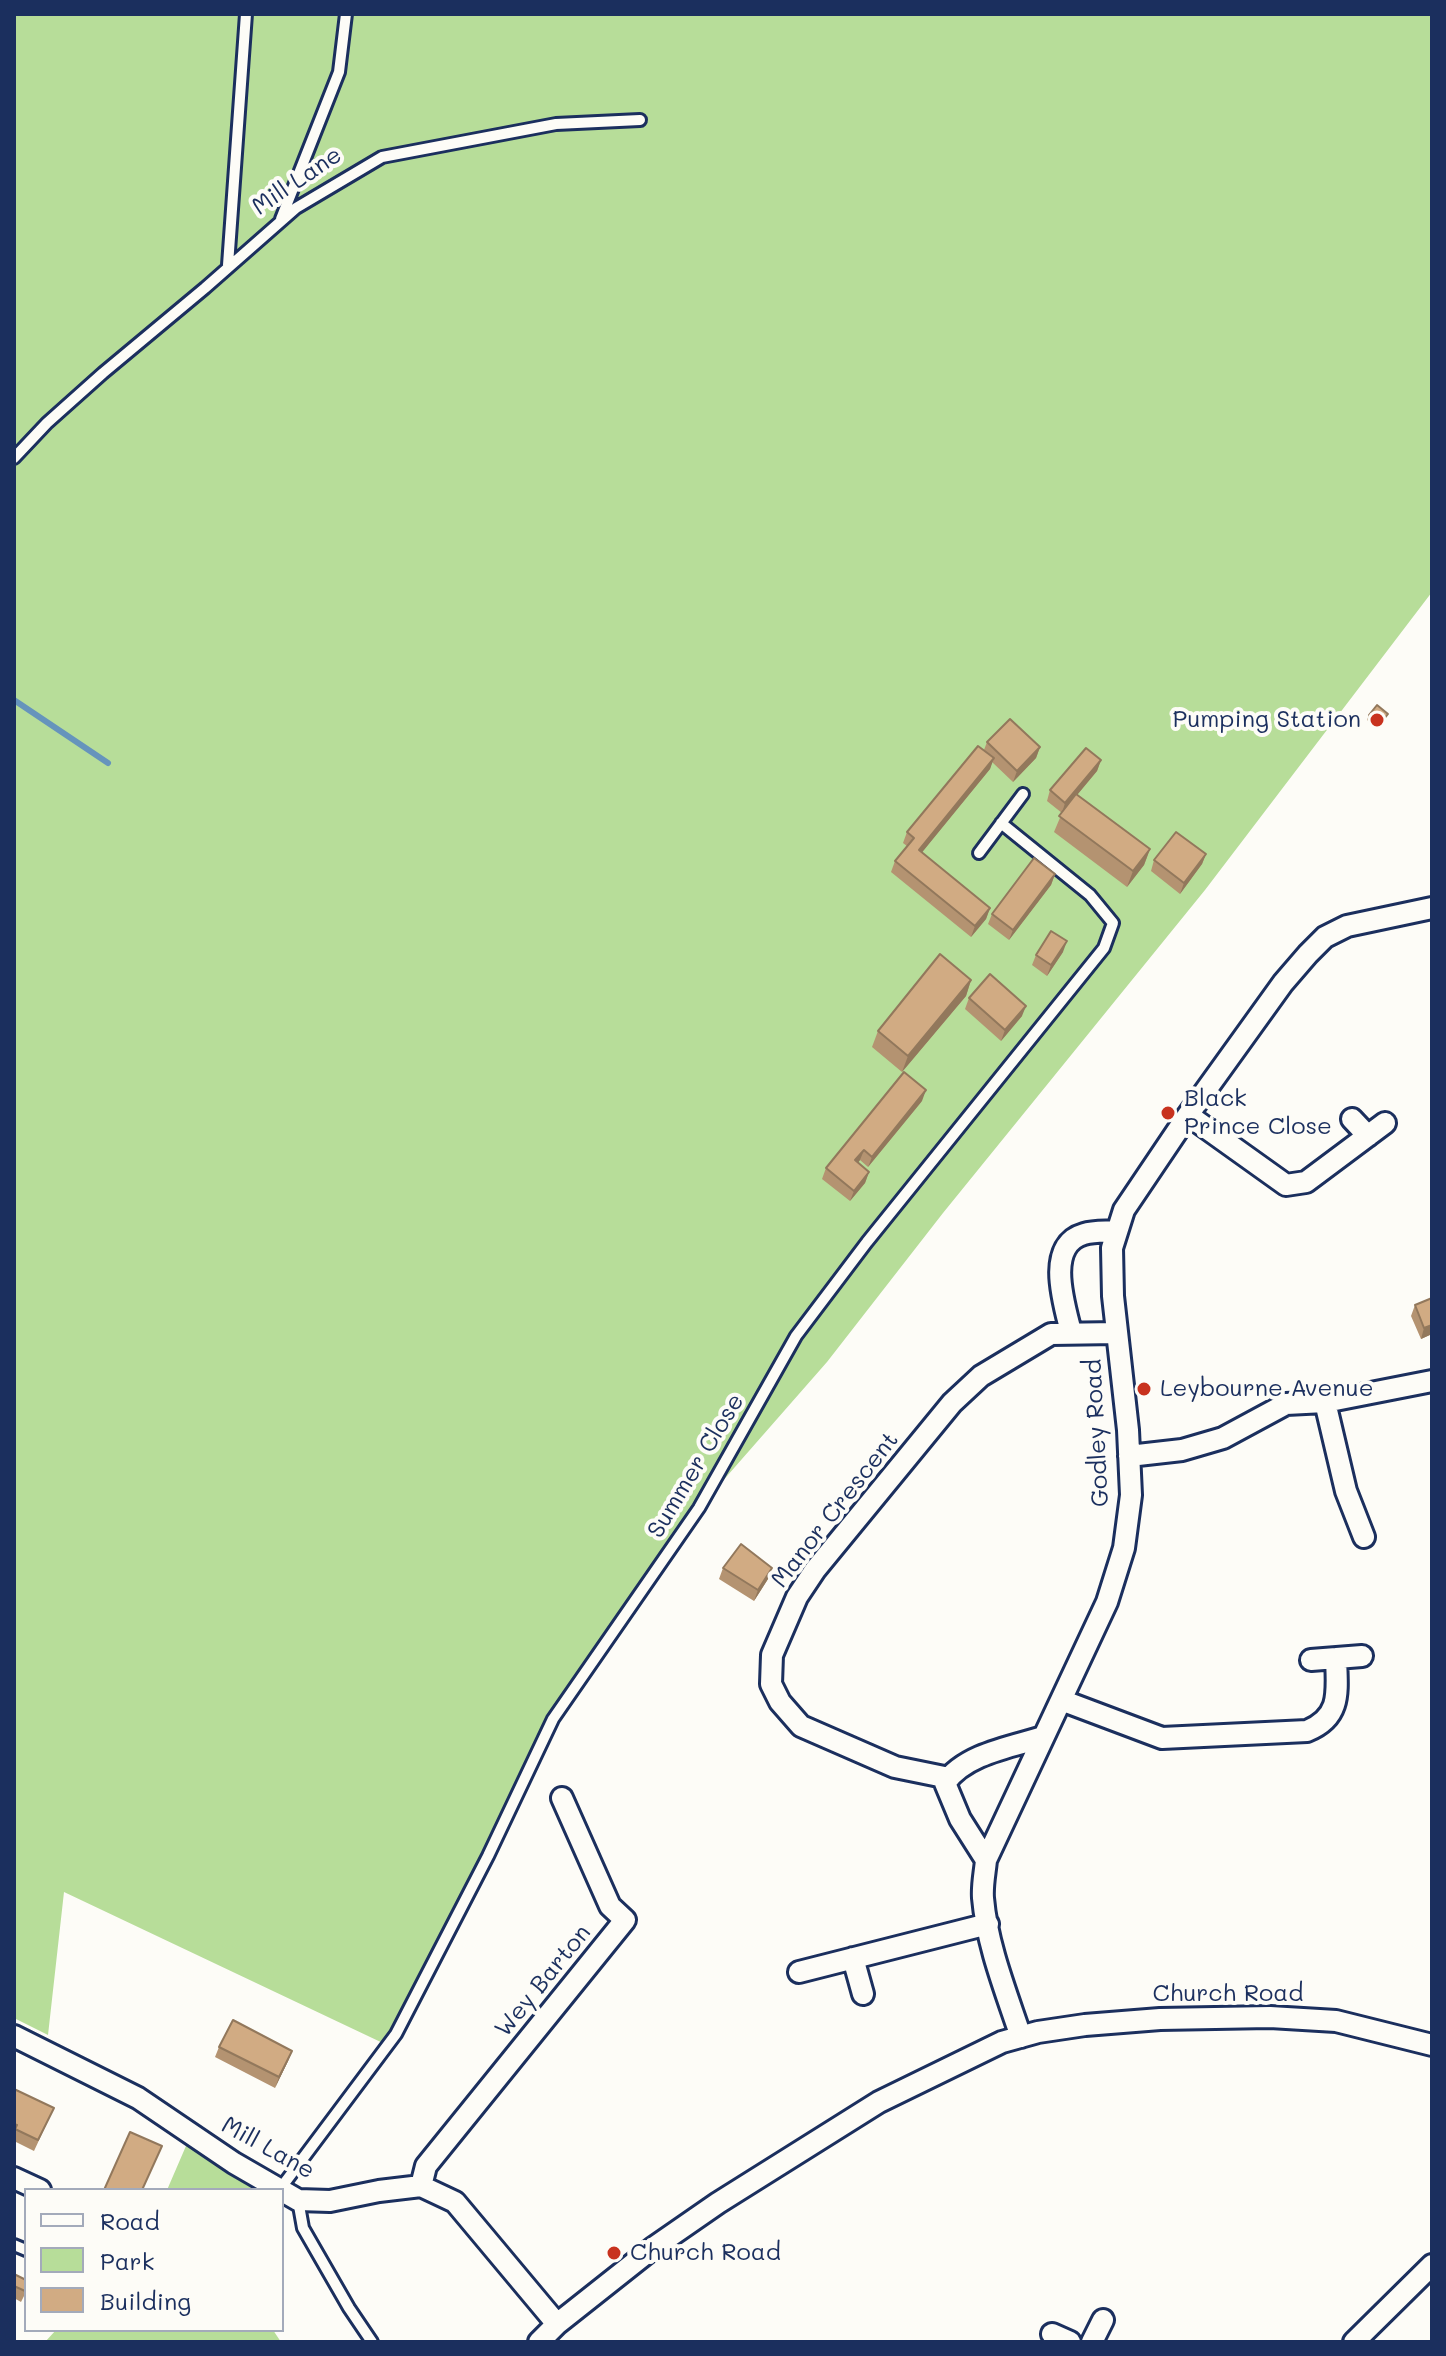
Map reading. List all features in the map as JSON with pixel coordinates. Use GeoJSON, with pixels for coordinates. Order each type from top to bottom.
{"type":"FeatureCollection","features":[{"type":"Feature","properties":{"kind":"street","name":"Godley Road"},"geometry":{"type":"LineString","coordinates":[[1021,2037],[1002,1982],[982,1894],[986,1860],[1107,1602],[1124,1548],[1131,1495],[1112,1248],[1124,1210],[1283,983],[1325,937],[1347,926],[1432,908]]}},
{"type":"Feature","properties":{"kind":"street"},"geometry":{"type":"LineString","coordinates":[[1188,1115],[1286,1185],[1306,1182],[1385,1123]]}},
{"type":"Feature","properties":{"kind":"street"},"geometry":{"type":"LineString","coordinates":[[1352,1119],[1368,1136]]}},
{"type":"Feature","properties":{"kind":"street"},"geometry":{"type":"LineString","coordinates":[[1071,1332],[1063,1300],[1060,1260],[1070,1241],[1085,1233],[1117,1231]]}},
{"type":"Feature","properties":{"kind":"street","name":"Manor Crescent"},"geometry":{"type":"LineString","coordinates":[[949,1778],[895,1767],[801,1726],[780,1702],[771,1684],[772,1655],[797,1597],[815,1570],[952,1403],[981,1376],[1051,1334],[1117,1333]]}},
{"type":"Feature","properties":{"kind":"street"},"geometry":{"type":"LineString","coordinates":[[1129,1456],[1182,1450],[1223,1438],[1286,1404],[1325,1402],[1432,1381]]}},
{"type":"Feature","properties":{"kind":"street"},"geometry":{"type":"LineString","coordinates":[[1325,1402],[1346,1491],[1364,1537]]}},
{"type":"Feature","properties":{"kind":"street"},"geometry":{"type":"LineString","coordinates":[[1311,1660],[1362,1656]]}},
{"type":"Feature","properties":{"kind":"street"},"geometry":{"type":"LineString","coordinates":[[1061,1700],[1162,1738],[1307,1731],[1324,1724],[1332,1711],[1337,1693],[1336,1658]]}},
{"type":"Feature","properties":{"kind":"street"},"geometry":{"type":"LineString","coordinates":[[986,1860],[960,1819],[945,1783],[953,1772],[980,1757],[1043,1737]]}},
{"type":"Feature","properties":{"kind":"street","name":"Wey Barton"},"geometry":{"type":"LineString","coordinates":[[421,2186],[426,2166],[625,1920],[610,1906],[562,1798]]}},
{"type":"Feature","properties":{"kind":"street"},"geometry":{"type":"LineString","coordinates":[[799,1972],[988,1924]]}},
{"type":"Feature","properties":{"kind":"street"},"geometry":{"type":"LineString","coordinates":[[853,1958],[863,1994]]}},
{"type":"Feature","properties":{"kind":"street","name":"Church Road"},"geometry":{"type":"LineString","coordinates":[[539,2342],[557,2324],[666,2239],[866,2110],[932,2074],[1002,2042],[1085,2025],[1270,2017],[1336,2021],[1432,2045]]}},
{"type":"Feature","properties":{"kind":"street","name":"Mill Lane"},"geometry":{"type":"LineString","coordinates":[[14,2036],[138,2098],[234,2163],[278,2188]]}},
{"type":"Feature","properties":{"kind":"street"},"geometry":{"type":"LineString","coordinates":[[14,2178],[36,2188]]}},
{"type":"Feature","properties":{"kind":"street","name":"Mill Lane"},"geometry":{"type":"LineString","coordinates":[[289,2194],[330,2201],[421,2186]]}},
{"type":"Feature","properties":{"kind":"street"},"geometry":{"type":"LineString","coordinates":[[421,2186],[455,2202],[557,2324]]}},
{"type":"Feature","properties":{"kind":"street"},"geometry":{"type":"LineString","coordinates":[[1354,2342],[1432,2265]]}},
{"type":"Feature","properties":{"kind":"street"},"geometry":{"type":"LineString","coordinates":[[1092,2342],[1103,2320]]}},
{"type":"Feature","properties":{"kind":"lane"},"geometry":{"type":"LineString","coordinates":[[228,265],[246,14]]}},
{"type":"Feature","properties":{"kind":"lane"},"geometry":{"type":"LineString","coordinates":[[280,221],[339,72],[346,14]]}},
{"type":"Feature","properties":{"kind":"lane","name":"Mill Lane"},"geometry":{"type":"LineString","coordinates":[[14,458],[47,423],[103,373],[280,221],[296,208],[382,157],[556,124],[640,120]]}},
{"type":"Feature","properties":{"kind":"lane"},"geometry":{"type":"LineString","coordinates":[[979,853],[1023,794]]}},
{"type":"Feature","properties":{"kind":"lane","name":"Summer Close"},"geometry":{"type":"LineString","coordinates":[[289,2194],[396,2034],[488,1856],[553,1719],[699,1508],[796,1336],[867,1242],[1104,948],[1113,923],[1090,895],[1001,823]]}},
{"type":"Feature","properties":{"kind":"lane"},"geometry":{"type":"LineString","coordinates":[[289,2194],[303,2228],[372,2342]]}},
{"type":"Feature","properties":{"kind":"green space"},"geometry":{"type":"Polygon","coordinates":[[[14,14],[1432,14],[1432,592],[1205,890],[943,1213],[827,1362],[699,1508],[553,1719],[387,2045],[64,1892],[48,2035],[14,2018],[14,14]]]}},
{"type":"Feature","properties":{"kind":"green space"},"geometry":{"type":"Polygon","coordinates":[[[189,2139],[257,2188],[168,2188],[189,2139]]]}},
{"type":"Feature","properties":{"kind":"green space"},"geometry":{"type":"Polygon","coordinates":[[[54,2332],[274,2332],[281,2342],[45,2342],[54,2332]]]}},
{"type":"Feature","properties":{"kind":"building"},"geometry":{"type":"Polygon","coordinates":[[[1377,705],[1388,714],[1380,724],[1369,715],[1377,705]]]}},
{"type":"Feature","properties":{"kind":"building"},"geometry":{"type":"Polygon","coordinates":[[[1010,719],[1040,747],[1017,771],[987,742],[1010,719]]]}},
{"type":"Feature","properties":{"kind":"building"},"geometry":{"type":"Polygon","coordinates":[[[978,746],[994,758],[919,850],[990,908],[975,926],[895,861],[914,838],[907,832],[978,746]]]}},
{"type":"Feature","properties":{"kind":"building"},"geometry":{"type":"Polygon","coordinates":[[[1086,748],[1101,760],[1065,803],[1050,790],[1086,748]]]}},
{"type":"Feature","properties":{"kind":"building"},"geometry":{"type":"Polygon","coordinates":[[[1076,794],[1150,849],[1133,871],[1059,816],[1076,794]]]}},
{"type":"Feature","properties":{"kind":"building"},"geometry":{"type":"Polygon","coordinates":[[[1176,832],[1206,854],[1184,883],[1154,860],[1176,832]]]}},
{"type":"Feature","properties":{"kind":"building"},"geometry":{"type":"Polygon","coordinates":[[[1034,858],[1055,874],[1013,930],[992,914],[1034,858]]]}},
{"type":"Feature","properties":{"kind":"building"},"geometry":{"type":"Polygon","coordinates":[[[1051,931],[1067,941],[1051,965],[1036,955],[1051,931]]]}},
{"type":"Feature","properties":{"kind":"building"},"geometry":{"type":"Polygon","coordinates":[[[940,954],[971,980],[908,1056],[878,1031],[940,954]]]}},
{"type":"Feature","properties":{"kind":"building"},"geometry":{"type":"Polygon","coordinates":[[[990,974],[1026,1006],[1005,1030],[969,998],[990,974]]]}},
{"type":"Feature","properties":{"kind":"building"},"geometry":{"type":"Polygon","coordinates":[[[904,1072],[926,1090],[872,1157],[864,1150],[855,1160],[869,1172],[854,1191],[826,1168],[904,1072]]]}},
{"type":"Feature","properties":{"kind":"building"},"geometry":{"type":"Polygon","coordinates":[[[1432,1298],[1432,1325],[1424,1328],[1415,1305],[1432,1298]]]}},
{"type":"Feature","properties":{"kind":"building"},"geometry":{"type":"Polygon","coordinates":[[[741,1544],[772,1568],[758,1590],[723,1568],[741,1544]]]}},
{"type":"Feature","properties":{"kind":"building"},"geometry":{"type":"Polygon","coordinates":[[[233,2020],[292,2051],[279,2077],[219,2047],[233,2020]]]}},
{"type":"Feature","properties":{"kind":"building"},"geometry":{"type":"Polygon","coordinates":[[[14,2089],[54,2108],[38,2140],[15,2129],[14,2089]]]}},
{"type":"Feature","properties":{"kind":"building"},"geometry":{"type":"Polygon","coordinates":[[[130,2132],[162,2146],[143,2188],[105,2188],[130,2132]]]}},
{"type":"Feature","properties":{"kind":"building"},"geometry":{"type":"Polygon","coordinates":[[[14,2274],[24,2279],[24,2291],[14,2286],[14,2274]]]}},
{"type":"Feature","properties":{"kind":"waterway"},"geometry":{"type":"LineString","coordinates":[[14,700],[108,763]]}},
{"type":"Feature","properties":{"kind":"place","name":"Pumping Station"},"geometry":{"type":"Point","coordinates":[1377,720]}},
{"type":"Feature","properties":{"kind":"place","name":"Black Prince Close"},"geometry":{"type":"Point","coordinates":[1168,1113]}},
{"type":"Feature","properties":{"kind":"place","name":"Leybourne Avenue"},"geometry":{"type":"Point","coordinates":[1144,1389]}},
{"type":"Feature","properties":{"kind":"place","name":"Church Road"},"geometry":{"type":"Point","coordinates":[614,2253]}}]}
